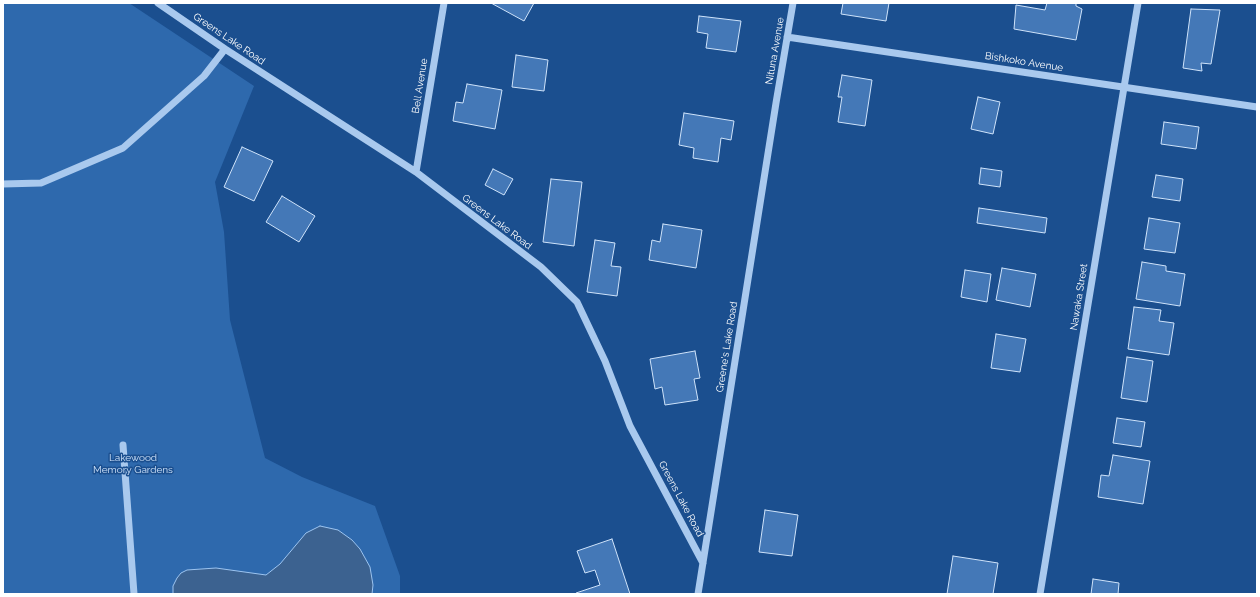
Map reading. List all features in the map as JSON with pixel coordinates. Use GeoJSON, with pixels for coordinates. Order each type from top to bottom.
{"type":"FeatureCollection","features":[{"type":"Feature","properties":{"kind":"street","name":"Greens Lake Road"},"geometry":{"type":"LineString","coordinates":[[158,3],[416,172],[541,268],[577,302],[605,361],[630,426],[703,563]]}},
{"type":"Feature","properties":{"kind":"street","name":"Bell Avenue"},"geometry":{"type":"LineString","coordinates":[[416,172],[444,3]]}},
{"type":"Feature","properties":{"kind":"street","name":"Nituna Avenue"},"geometry":{"type":"LineString","coordinates":[[776,103],[793,3]]}},
{"type":"Feature","properties":{"kind":"street","name":"Nawaka Street"},"geometry":{"type":"LineString","coordinates":[[1040,594],[1138,3]]}},
{"type":"Feature","properties":{"kind":"street","name":"Bishkoko Avenue"},"geometry":{"type":"LineString","coordinates":[[787,37],[1257,107]]}},
{"type":"Feature","properties":{"kind":"street"},"geometry":{"type":"LineString","coordinates":[[3,184],[41,183],[123,148],[204,76],[225,48]]}},
{"type":"Feature","properties":{"kind":"street","name":"Greene's Lake Road"},"geometry":{"type":"LineString","coordinates":[[698,594],[776,103]]}},
{"type":"Feature","properties":{"kind":"street"},"geometry":{"type":"LineString","coordinates":[[123,445],[134,594]]}},
{"type":"Feature","properties":{"kind":"green space","name":"Lakewood Memory Gardens"},"geometry":{"type":"Polygon","coordinates":[[[3,3],[129,3],[254,86],[215,182],[224,232],[230,320],[265,458],[302,477],[375,506],[400,576],[400,594],[3,594],[3,3]]]}},
{"type":"Feature","properties":{"kind":"shaded area"},"geometry":{"type":"Polygon","coordinates":[[[320,526],[338,530],[352,540],[360,549],[370,567],[373,585],[372,594],[173,594],[173,586],[177,578],[181,573],[187,570],[216,568],[266,575],[280,564],[306,533],[320,526]]]}},
{"type":"Feature","properties":{"kind":"building"},"geometry":{"type":"Polygon","coordinates":[[[491,3],[534,3],[524,21],[491,3]]]}},
{"type":"Feature","properties":{"kind":"building"},"geometry":{"type":"Polygon","coordinates":[[[843,3],[889,3],[886,21],[841,14],[843,3]]]}},
{"type":"Feature","properties":{"kind":"building"},"geometry":{"type":"Polygon","coordinates":[[[1047,3],[1076,3],[1076,6],[1082,9],[1076,40],[1014,29],[1016,5],[1045,10],[1047,3]]]}},
{"type":"Feature","properties":{"kind":"building"},"geometry":{"type":"Polygon","coordinates":[[[1191,9],[1220,10],[1211,64],[1201,63],[1202,71],[1183,68],[1191,9]]]}},
{"type":"Feature","properties":{"kind":"building"},"geometry":{"type":"Polygon","coordinates":[[[699,16],[741,21],[736,52],[706,48],[708,34],[697,32],[699,16]]]}},
{"type":"Feature","properties":{"kind":"building"},"geometry":{"type":"Polygon","coordinates":[[[516,55],[548,60],[544,91],[512,87],[516,55]]]}},
{"type":"Feature","properties":{"kind":"building"},"geometry":{"type":"Polygon","coordinates":[[[842,75],[872,80],[865,126],[838,122],[842,97],[838,97],[842,75]]]}},
{"type":"Feature","properties":{"kind":"building"},"geometry":{"type":"Polygon","coordinates":[[[467,84],[502,90],[495,129],[453,121],[456,102],[463,103],[467,84]]]}},
{"type":"Feature","properties":{"kind":"building"},"geometry":{"type":"Polygon","coordinates":[[[978,97],[1000,102],[993,134],[971,129],[978,97]]]}},
{"type":"Feature","properties":{"kind":"building"},"geometry":{"type":"Polygon","coordinates":[[[684,113],[734,121],[731,140],[721,138],[718,162],[693,158],[694,148],[679,145],[684,113]]]}},
{"type":"Feature","properties":{"kind":"building"},"geometry":{"type":"Polygon","coordinates":[[[1164,122],[1199,127],[1196,149],[1161,144],[1164,122]]]}},
{"type":"Feature","properties":{"kind":"building"},"geometry":{"type":"Polygon","coordinates":[[[242,147],[273,161],[254,201],[224,187],[242,147]]]}},
{"type":"Feature","properties":{"kind":"building"},"geometry":{"type":"Polygon","coordinates":[[[981,168],[1002,171],[1000,187],[979,184],[981,168]]]}},
{"type":"Feature","properties":{"kind":"building"},"geometry":{"type":"Polygon","coordinates":[[[493,169],[513,179],[504,195],[485,185],[493,169]]]}},
{"type":"Feature","properties":{"kind":"building"},"geometry":{"type":"Polygon","coordinates":[[[1156,175],[1183,179],[1180,201],[1152,197],[1156,175]]]}},
{"type":"Feature","properties":{"kind":"building"},"geometry":{"type":"Polygon","coordinates":[[[551,179],[582,182],[574,246],[543,242],[551,179]]]}},
{"type":"Feature","properties":{"kind":"building"},"geometry":{"type":"Polygon","coordinates":[[[282,196],[315,216],[299,242],[266,222],[282,196]]]}},
{"type":"Feature","properties":{"kind":"building"},"geometry":{"type":"Polygon","coordinates":[[[979,208],[1047,218],[1045,233],[977,223],[979,208]]]}},
{"type":"Feature","properties":{"kind":"building"},"geometry":{"type":"Polygon","coordinates":[[[1149,218],[1180,223],[1175,253],[1144,249],[1149,218]]]}},
{"type":"Feature","properties":{"kind":"building"},"geometry":{"type":"Polygon","coordinates":[[[663,224],[702,230],[696,268],[649,260],[652,240],[660,242],[663,224]]]}},
{"type":"Feature","properties":{"kind":"building"},"geometry":{"type":"Polygon","coordinates":[[[595,240],[615,243],[611,266],[621,267],[617,296],[587,292],[595,240]]]}},
{"type":"Feature","properties":{"kind":"building"},"geometry":{"type":"Polygon","coordinates":[[[1142,262],[1166,266],[1166,271],[1185,274],[1180,306],[1136,299],[1142,262]]]}},
{"type":"Feature","properties":{"kind":"building"},"geometry":{"type":"Polygon","coordinates":[[[1002,268],[1036,274],[1030,307],[996,300],[1002,268]]]}},
{"type":"Feature","properties":{"kind":"building"},"geometry":{"type":"Polygon","coordinates":[[[965,270],[991,274],[987,302],[961,297],[965,270]]]}},
{"type":"Feature","properties":{"kind":"building"},"geometry":{"type":"Polygon","coordinates":[[[1134,307],[1161,310],[1159,321],[1174,323],[1169,355],[1128,349],[1134,307]]]}},
{"type":"Feature","properties":{"kind":"building"},"geometry":{"type":"Polygon","coordinates":[[[996,334],[1026,339],[1020,372],[991,368],[996,334]]]}},
{"type":"Feature","properties":{"kind":"building"},"geometry":{"type":"Polygon","coordinates":[[[695,351],[700,378],[694,379],[698,400],[665,405],[662,387],[655,389],[650,359],[695,351]]]}},
{"type":"Feature","properties":{"kind":"building"},"geometry":{"type":"Polygon","coordinates":[[[1127,357],[1153,361],[1147,402],[1121,398],[1127,357]]]}},
{"type":"Feature","properties":{"kind":"building"},"geometry":{"type":"Polygon","coordinates":[[[1117,418],[1145,422],[1141,447],[1113,443],[1117,418]]]}},
{"type":"Feature","properties":{"kind":"building"},"geometry":{"type":"Polygon","coordinates":[[[1113,455],[1150,461],[1143,504],[1098,497],[1101,475],[1109,476],[1113,455]]]}},
{"type":"Feature","properties":{"kind":"building"},"geometry":{"type":"Polygon","coordinates":[[[765,510],[798,515],[792,556],[759,552],[765,510]]]}},
{"type":"Feature","properties":{"kind":"building"},"geometry":{"type":"Polygon","coordinates":[[[612,539],[630,594],[577,594],[576,593],[600,585],[595,570],[585,573],[577,551],[612,539]]]}},
{"type":"Feature","properties":{"kind":"building"},"geometry":{"type":"Polygon","coordinates":[[[953,556],[998,563],[993,594],[947,594],[953,556]]]}},
{"type":"Feature","properties":{"kind":"building"},"geometry":{"type":"Polygon","coordinates":[[[1093,579],[1119,583],[1118,594],[1091,594],[1093,579]]]}}]}
